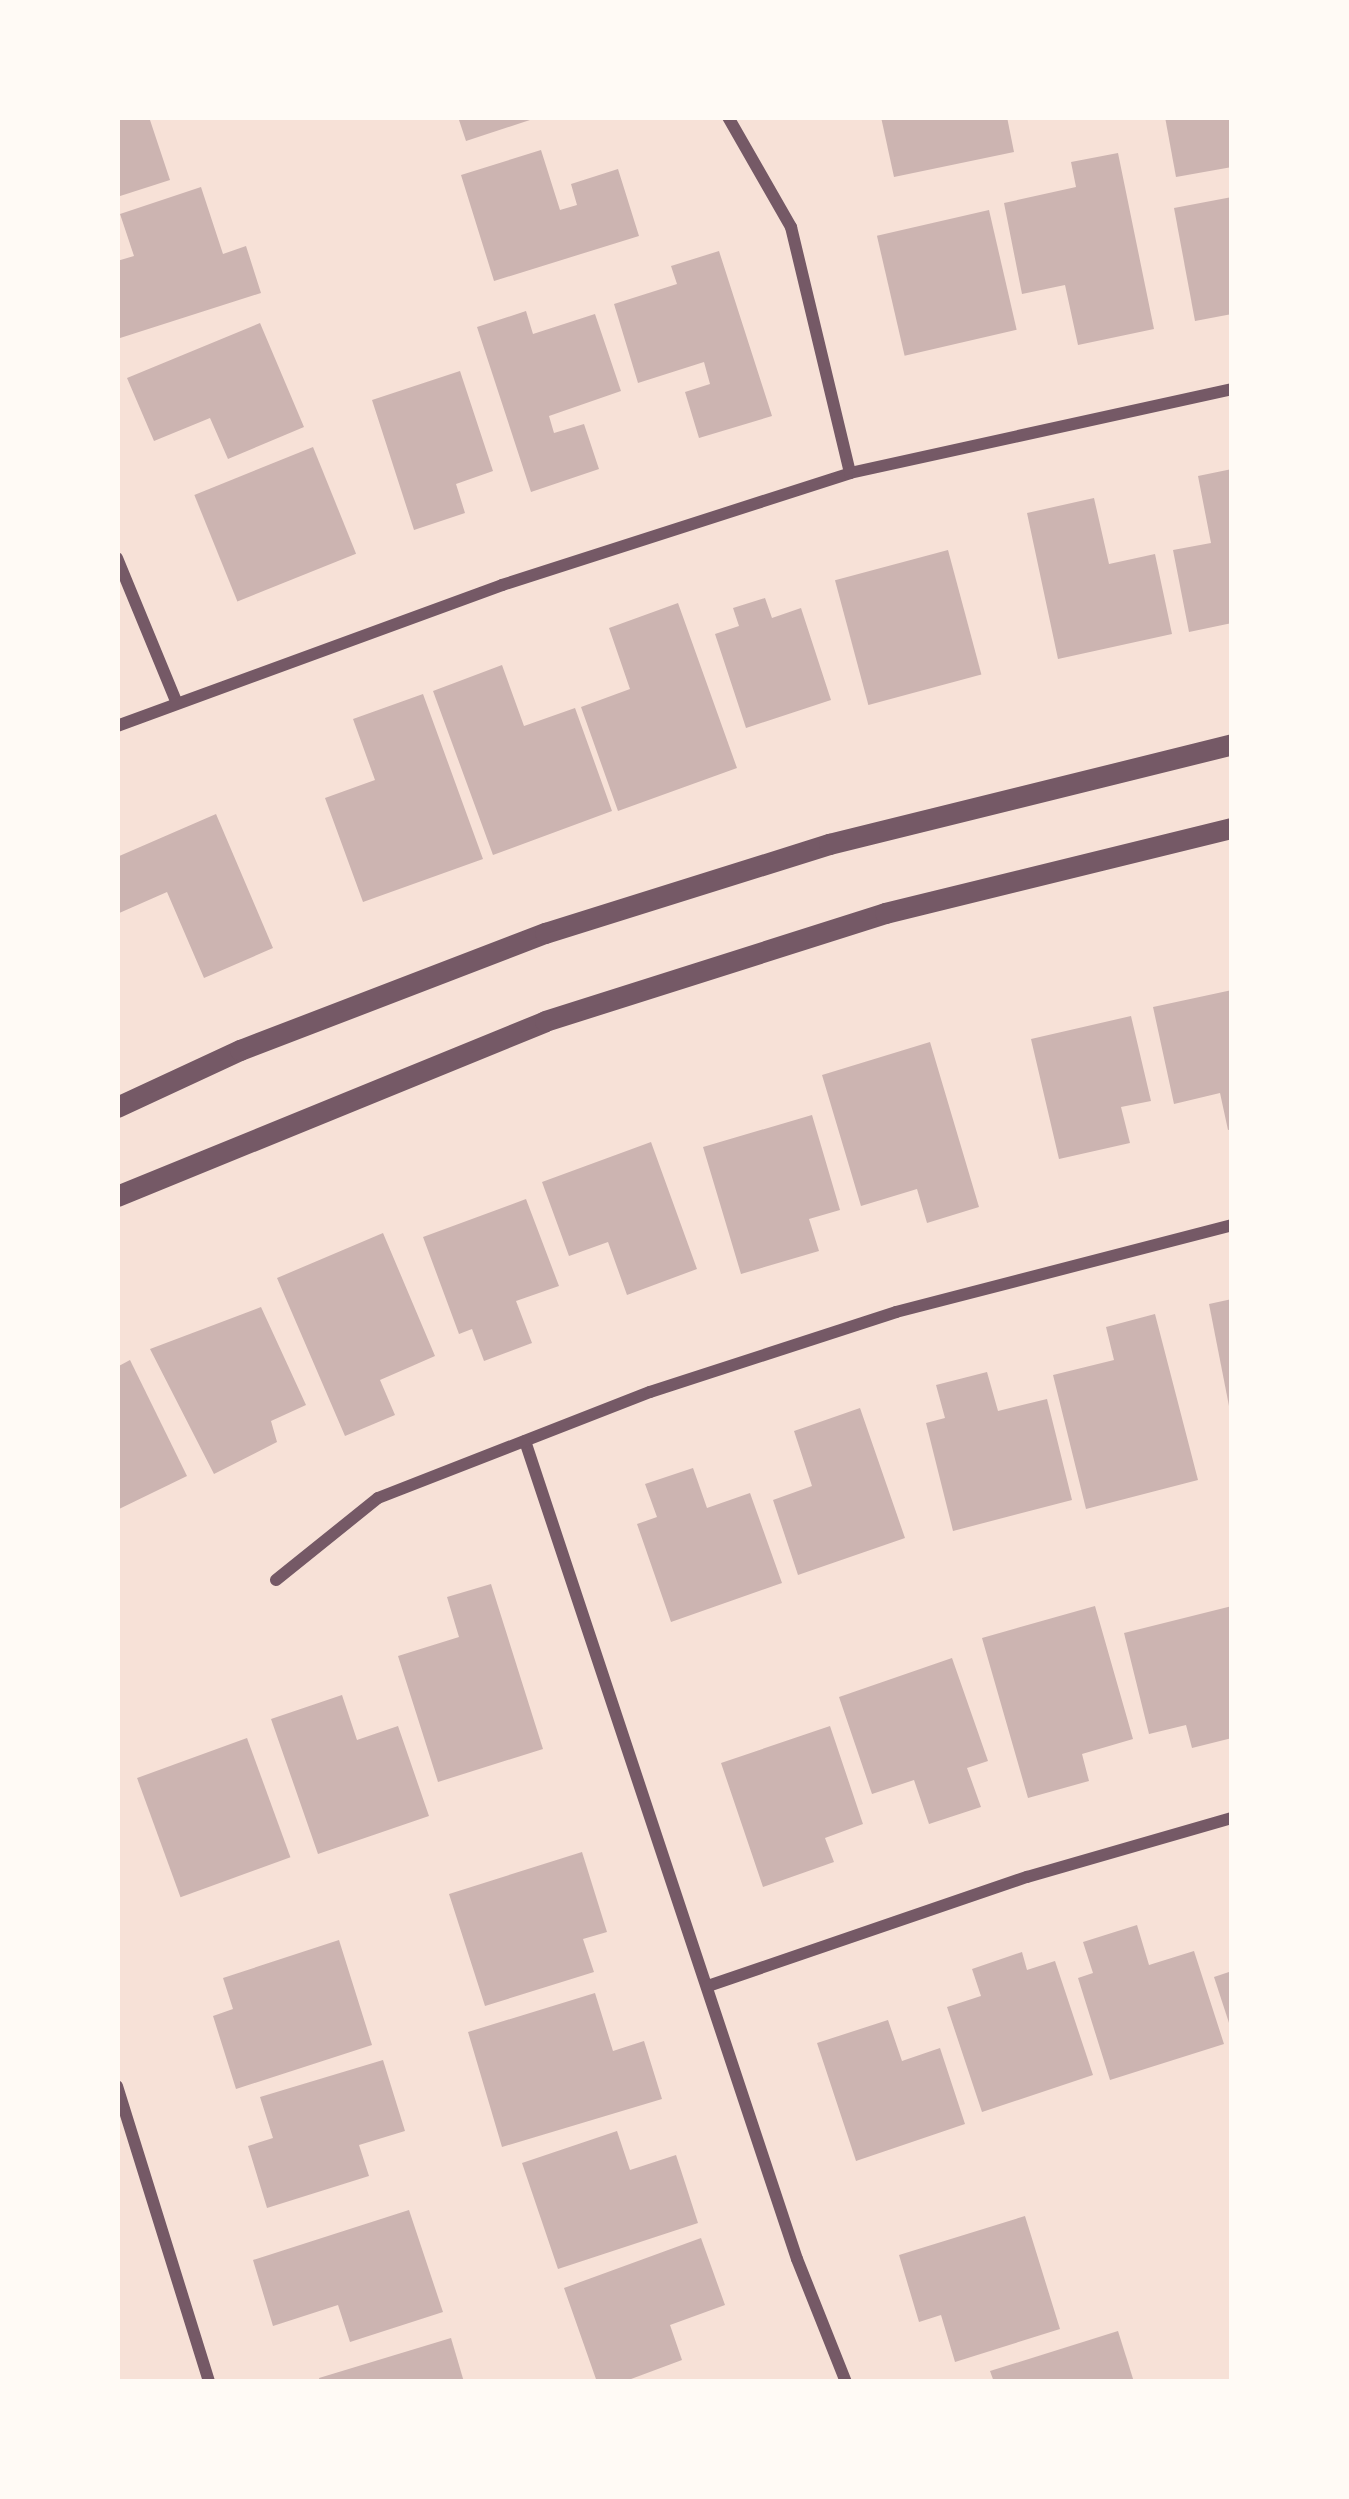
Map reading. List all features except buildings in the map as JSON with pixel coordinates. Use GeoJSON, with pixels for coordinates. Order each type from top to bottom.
{"type":"FeatureCollection","features":[{"type":"Feature","properties":{"kind":"street"},"geometry":{"type":"LineString","coordinates":[[728,117],[791,227],[850,473]]}},
{"type":"Feature","properties":{"kind":"street"},"geometry":{"type":"LineString","coordinates":[[117,726],[176,701],[850,473],[1232,388]]}},
{"type":"Feature","properties":{"kind":"street"},"geometry":{"type":"LineString","coordinates":[[117,558],[176,701]]}},
{"type":"Feature","properties":{"kind":"street"},"geometry":{"type":"LineString","coordinates":[[117,1107],[239,1050],[544,933],[829,844],[1232,744]]}},
{"type":"Feature","properties":{"kind":"street"},"geometry":{"type":"LineString","coordinates":[[117,1196],[544,1021],[885,914],[1232,828]]}},
{"type":"Feature","properties":{"kind":"street"},"geometry":{"type":"LineString","coordinates":[[276,1580],[378,1498],[525,1441],[896,1312],[1232,1225]]}},
{"type":"Feature","properties":{"kind":"street"},"geometry":{"type":"LineString","coordinates":[[525,1441],[845,2382]]}},
{"type":"Feature","properties":{"kind":"street"},"geometry":{"type":"LineString","coordinates":[[708,1986],[1027,1877],[1232,1818]]}},
{"type":"Feature","properties":{"kind":"street"},"geometry":{"type":"LineString","coordinates":[[117,2086],[209,2382]]}}]}
